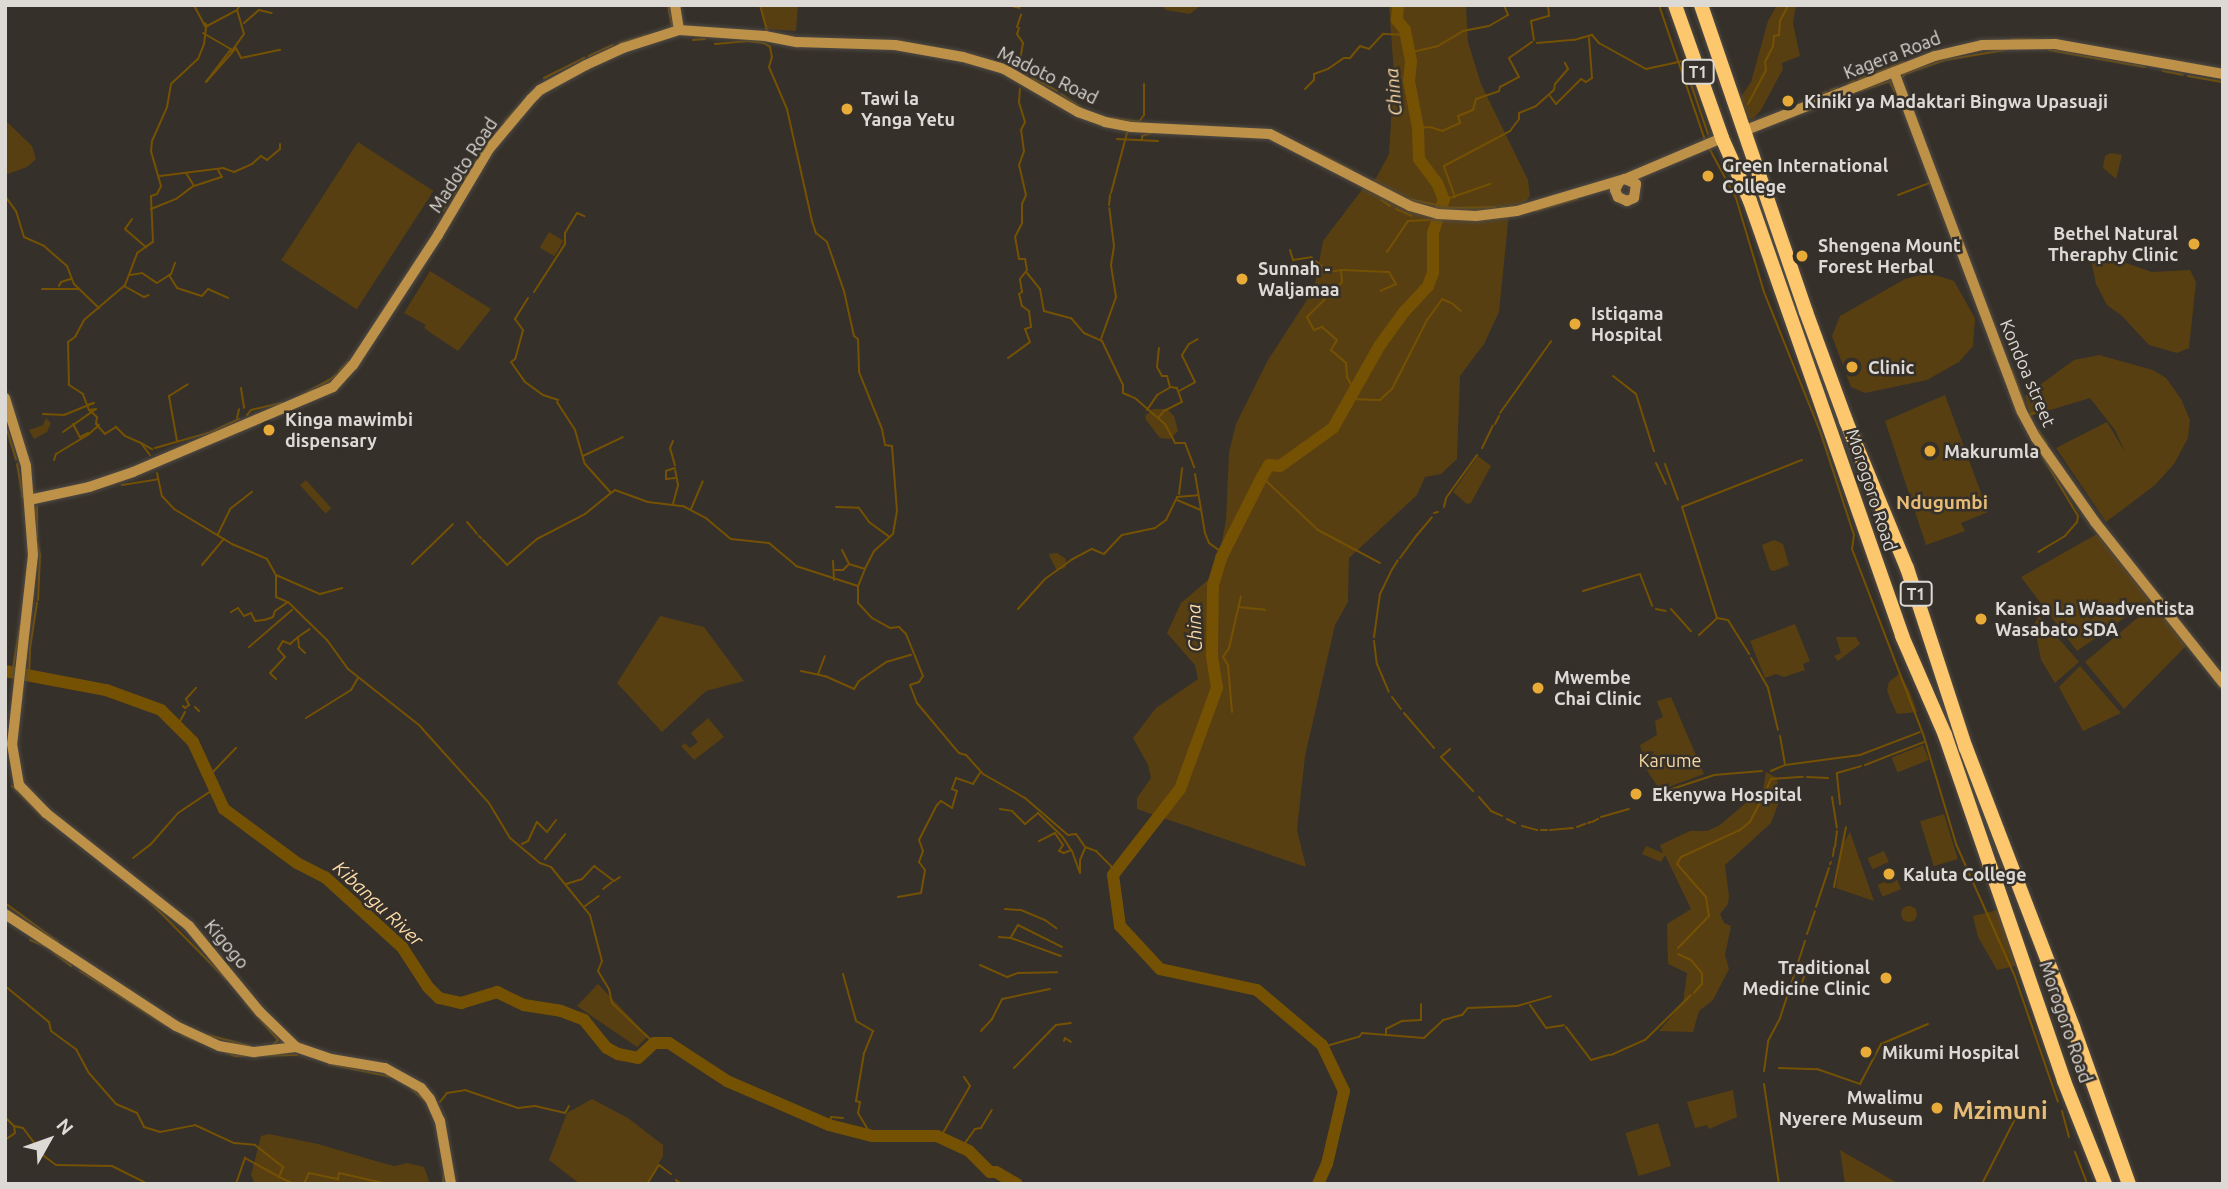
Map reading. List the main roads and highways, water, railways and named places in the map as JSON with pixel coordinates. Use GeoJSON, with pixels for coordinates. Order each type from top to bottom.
{"type":"FeatureCollection","features":[{"type":"Feature","properties":{"kind":"highway","name":"Morogoro Road"},"geometry":{"type":"LineString","coordinates":[[1675,5],[1721,138],[1747,194],[1830,424],[1868,543],[1902,636],[1945,734],[2064,1081],[2105,1184]]}},
{"type":"Feature","properties":{"kind":"highway","name":"Morogoro Road"},"geometry":{"type":"LineString","coordinates":[[1701,5],[1746,130],[1806,312],[1846,421],[1907,568],[1965,748],[2073,1027],[2129,1184]]}},
{"type":"Feature","properties":{"kind":"main road"},"geometry":{"type":"LineString","coordinates":[[675,5],[679,30]]}},
{"type":"Feature","properties":{"kind":"main road","name":"Madoto Road"},"geometry":{"type":"LineString","coordinates":[[29,500],[89,487],[133,472],[333,387],[353,365],[438,235],[489,149],[531,99],[540,90],[586,65],[624,48],[679,30],[786,38],[797,42],[895,45],[964,57],[1004,69],[1097,120],[1131,127],[1270,134],[1410,205],[1438,214],[1457,216],[1517,211],[1592,190]]}},
{"type":"Feature","properties":{"kind":"main road","name":"Kagera Road"},"geometry":{"type":"LineString","coordinates":[[1746,130],[1958,48],[2037,43],[2223,74]]}},
{"type":"Feature","properties":{"kind":"main road","name":"Kondoa street"},"geometry":{"type":"LineString","coordinates":[[1894,72],[2022,412],[2036,438],[2095,522],[2223,683]]}},
{"type":"Feature","properties":{"kind":"main road"},"geometry":{"type":"LineString","coordinates":[[1592,190],[1622,181],[1721,138]]}},
{"type":"Feature","properties":{"kind":"main road"},"geometry":{"type":"LineString","coordinates":[[1592,190],[1632,200],[1649,170]]}},
{"type":"Feature","properties":{"kind":"main road"},"geometry":{"type":"LineString","coordinates":[[1622,181],[1634,182],[1637,189]]}},
{"type":"Feature","properties":{"kind":"main road"},"geometry":{"type":"LineString","coordinates":[[1618,197],[1615,190],[1622,181]]}},
{"type":"Feature","properties":{"kind":"main road","name":"Kigogo"},"geometry":{"type":"LineString","coordinates":[[5,398],[23,451],[28,480],[32,577],[13,763],[25,794],[189,926],[260,1012],[296,1047],[331,1059],[385,1069],[421,1088],[430,1099],[440,1121],[451,1184]]}},
{"type":"Feature","properties":{"kind":"main road"},"geometry":{"type":"LineString","coordinates":[[5,914],[176,1026],[219,1046],[251,1052],[296,1047]]}},
{"type":"Feature","properties":{"kind":"waterway"},"geometry":{"type":"LineString","coordinates":[[150,455],[141,443],[125,436],[116,427],[105,434],[96,424],[97,417],[89,410],[83,394],[69,385],[68,342],[75,337],[84,320],[125,285],[137,253],[153,242],[151,196],[157,194],[161,186],[151,152],[152,141],[167,107],[171,84],[198,59],[204,44],[206,28],[194,5]]}},
{"type":"Feature","properties":{"kind":"waterway"},"geometry":{"type":"LineString","coordinates":[[205,23],[207,26],[237,10],[240,5]]}},
{"type":"Feature","properties":{"kind":"waterway"},"geometry":{"type":"LineString","coordinates":[[668,5],[672,26]]}},
{"type":"Feature","properties":{"kind":"waterway"},"geometry":{"type":"LineString","coordinates":[[760,5],[767,31]]}},
{"type":"Feature","properties":{"kind":"waterway"},"geometry":{"type":"LineString","coordinates":[[1007,5],[1020,8]]}},
{"type":"Feature","properties":{"kind":"waterway","name":"China"},"geometry":{"type":"LineString","coordinates":[[1318,1184],[1327,1164],[1344,1091],[1322,1045],[1257,990],[1160,969],[1120,926],[1113,875],[1180,789],[1217,688],[1212,655],[1213,585],[1221,558],[1262,477],[1269,465],[1280,466],[1333,428],[1380,345],[1404,312],[1428,286],[1433,273],[1433,233],[1444,200],[1437,183],[1419,159],[1418,128],[1409,81],[1411,61],[1405,30],[1397,20],[1398,5]]}},
{"type":"Feature","properties":{"kind":"waterway"},"geometry":{"type":"LineString","coordinates":[[1408,53],[1438,46],[1463,31],[1489,26],[1508,15],[1504,5]]}},
{"type":"Feature","properties":{"kind":"waterway"},"geometry":{"type":"LineString","coordinates":[[1534,40],[1531,21],[1549,16],[1548,5]]}},
{"type":"Feature","properties":{"kind":"waterway"},"geometry":{"type":"LineString","coordinates":[[1659,5],[1705,140]]}},
{"type":"Feature","properties":{"kind":"waterway"},"geometry":{"type":"LineString","coordinates":[[1748,104],[1766,70],[1765,62],[1773,46],[1774,36],[1779,35],[1780,21],[1788,5]]}},
{"type":"Feature","properties":{"kind":"waterway"},"geometry":{"type":"LineString","coordinates":[[231,52],[244,34],[237,10]]}},
{"type":"Feature","properties":{"kind":"waterway"},"geometry":{"type":"LineString","coordinates":[[244,23],[259,10],[272,13]]}},
{"type":"Feature","properties":{"kind":"waterway"},"geometry":{"type":"LineString","coordinates":[[1017,27],[1021,15]]}},
{"type":"Feature","properties":{"kind":"waterway"},"geometry":{"type":"LineString","coordinates":[[1019,28],[1017,34],[1023,43],[1020,60],[1027,74]]}},
{"type":"Feature","properties":{"kind":"waterway"},"geometry":{"type":"LineString","coordinates":[[203,33],[231,49],[206,82],[236,48],[241,58],[280,50]]}},
{"type":"Feature","properties":{"kind":"waterway"},"geometry":{"type":"LineString","coordinates":[[1305,89],[1314,80],[1314,74],[1328,69],[1344,58],[1350,58],[1360,46],[1369,49],[1383,34],[1407,35]]}},
{"type":"Feature","properties":{"kind":"waterway"},"geometry":{"type":"LineString","coordinates":[[620,43],[646,35]]}},
{"type":"Feature","properties":{"kind":"waterway"},"geometry":{"type":"LineString","coordinates":[[1537,43],[1574,40],[1592,35],[1599,43],[1646,69],[1683,61],[1708,134]]}},
{"type":"Feature","properties":{"kind":"waterway"},"geometry":{"type":"LineString","coordinates":[[1550,96],[1556,104],[1581,79],[1586,82],[1592,78],[1589,38]]}},
{"type":"Feature","properties":{"kind":"waterway"},"geometry":{"type":"LineString","coordinates":[[693,40],[705,39]]}},
{"type":"Feature","properties":{"kind":"waterway"},"geometry":{"type":"LineString","coordinates":[[2012,39],[2034,39]]}},
{"type":"Feature","properties":{"kind":"waterway"},"geometry":{"type":"LineString","coordinates":[[715,44],[748,41],[764,43],[770,47],[772,57],[769,67],[787,109],[812,221],[816,233],[827,242],[844,291],[854,336],[858,339],[859,372],[882,429],[885,445],[892,446],[897,511],[893,534],[874,551],[865,569]]}},
{"type":"Feature","properties":{"kind":"waterway"},"geometry":{"type":"LineString","coordinates":[[1418,128],[1430,127],[1442,131],[1460,123],[1458,116],[1473,110],[1476,99],[1499,91],[1500,87],[1519,77],[1509,58],[1532,42]]}},
{"type":"Feature","properties":{"kind":"waterway"},"geometry":{"type":"LineString","coordinates":[[589,56],[613,45]]}},
{"type":"Feature","properties":{"kind":"waterway"},"geometry":{"type":"LineString","coordinates":[[1901,78],[1905,74],[1945,60],[2005,50]]}},
{"type":"Feature","properties":{"kind":"waterway"},"geometry":{"type":"LineString","coordinates":[[2049,50],[2144,67]]}},
{"type":"Feature","properties":{"kind":"waterway"},"geometry":{"type":"LineString","coordinates":[[544,78],[584,58]]}},
{"type":"Feature","properties":{"kind":"waterway"},"geometry":{"type":"LineString","coordinates":[[1859,79],[1904,62]]}},
{"type":"Feature","properties":{"kind":"waterway"},"geometry":{"type":"LineString","coordinates":[[1455,197],[1444,166],[1510,131],[1519,119],[1519,113],[1536,106],[1554,90],[1555,84],[1568,69],[1565,63]]}},
{"type":"Feature","properties":{"kind":"waterway"},"geometry":{"type":"LineString","coordinates":[[2163,71],[2183,75]]}},
{"type":"Feature","properties":{"kind":"waterway"},"geometry":{"type":"LineString","coordinates":[[2188,76],[2223,82]]}},
{"type":"Feature","properties":{"kind":"waterway"},"geometry":{"type":"LineString","coordinates":[[1032,78],[1057,91]]}},
{"type":"Feature","properties":{"kind":"waterway"},"geometry":{"type":"LineString","coordinates":[[1848,84],[1854,81]]}},
{"type":"Feature","properties":{"kind":"waterway"},"geometry":{"type":"LineString","coordinates":[[1860,91],[1890,81]]}},
{"type":"Feature","properties":{"kind":"waterway"},"geometry":{"type":"LineString","coordinates":[[1890,82],[1897,96]]}},
{"type":"Feature","properties":{"kind":"waterway"},"geometry":{"type":"LineString","coordinates":[[1138,123],[1144,115],[1144,84]]}},
{"type":"Feature","properties":{"kind":"waterway"},"geometry":{"type":"LineString","coordinates":[[1831,90],[1837,88]]}},
{"type":"Feature","properties":{"kind":"waterway"},"geometry":{"type":"LineString","coordinates":[[1008,358],[1030,342],[1025,329],[1031,327],[1029,311],[1022,306],[1019,294],[1022,292],[1020,279],[1027,270],[1025,259],[1019,259],[1015,237],[1022,223],[1022,204],[1026,195],[1019,165],[1024,151],[1021,130],[1025,122],[1019,102],[1020,89]]}},
{"type":"Feature","properties":{"kind":"waterway"},"geometry":{"type":"LineString","coordinates":[[1818,96],[1826,92]]}},
{"type":"Feature","properties":{"kind":"waterway"},"geometry":{"type":"LineString","coordinates":[[1061,94],[1083,109]]}},
{"type":"Feature","properties":{"kind":"waterway"},"geometry":{"type":"LineString","coordinates":[[505,121],[515,110]]}},
{"type":"Feature","properties":{"kind":"waterway"},"geometry":{"type":"LineString","coordinates":[[1112,118],[1139,122]]}},
{"type":"Feature","properties":{"kind":"waterway"},"geometry":{"type":"LineString","coordinates":[[1111,193],[1128,129]]}},
{"type":"Feature","properties":{"kind":"waterway"},"geometry":{"type":"LineString","coordinates":[[1142,140],[1142,136],[1152,133]]}},
{"type":"Feature","properties":{"kind":"waterway"},"geometry":{"type":"LineString","coordinates":[[1117,139],[1158,141]]}},
{"type":"Feature","properties":{"kind":"waterway"},"geometry":{"type":"LineString","coordinates":[[160,176],[223,168],[234,172],[252,164],[261,156],[267,160],[280,149],[280,144]]}},
{"type":"Feature","properties":{"kind":"waterway"},"geometry":{"type":"LineString","coordinates":[[1709,148],[1736,198],[1764,292],[1820,431],[1854,535],[1852,549],[1924,737],[1956,844],[2014,974],[2058,1102]]}},
{"type":"Feature","properties":{"kind":"waterway"},"geometry":{"type":"LineString","coordinates":[[1316,152],[1351,170]]}},
{"type":"Feature","properties":{"kind":"waterway"},"geometry":{"type":"LineString","coordinates":[[464,179],[473,166]]}},
{"type":"Feature","properties":{"kind":"waterway"},"geometry":{"type":"LineString","coordinates":[[186,173],[194,186],[222,177],[218,170]]}},
{"type":"Feature","properties":{"kind":"waterway"},"geometry":{"type":"LineString","coordinates":[[443,211],[461,183]]}},
{"type":"Feature","properties":{"kind":"waterway"},"geometry":{"type":"LineString","coordinates":[[1898,195],[1930,183]]}},
{"type":"Feature","properties":{"kind":"waterway"},"geometry":{"type":"LineString","coordinates":[[1444,200],[1490,184]]}},
{"type":"Feature","properties":{"kind":"waterway"},"geometry":{"type":"LineString","coordinates":[[151,209],[176,199],[193,186]]}},
{"type":"Feature","properties":{"kind":"waterway"},"geometry":{"type":"LineString","coordinates":[[1109,205],[1110,195]]}},
{"type":"Feature","properties":{"kind":"waterway"},"geometry":{"type":"LineString","coordinates":[[5,196],[16,211],[24,237],[44,246],[67,266],[74,284],[99,308]]}},
{"type":"Feature","properties":{"kind":"waterway"},"geometry":{"type":"LineString","coordinates":[[1408,199],[1452,208],[1495,207]]}},
{"type":"Feature","properties":{"kind":"waterway"},"geometry":{"type":"LineString","coordinates":[[1536,211],[1577,199]]}},
{"type":"Feature","properties":{"kind":"waterway"},"geometry":{"type":"LineString","coordinates":[[1381,200],[1390,206]]}},
{"type":"Feature","properties":{"kind":"waterway"},"geometry":{"type":"LineString","coordinates":[[1101,339],[1116,297],[1111,265],[1114,246],[1109,208]]}},
{"type":"Feature","properties":{"kind":"waterway"},"geometry":{"type":"LineString","coordinates":[[1396,209],[1412,216]]}},
{"type":"Feature","properties":{"kind":"waterway"},"geometry":{"type":"LineString","coordinates":[[534,292],[565,244],[565,233],[577,213],[584,216]]}},
{"type":"Feature","properties":{"kind":"waterway"},"geometry":{"type":"LineString","coordinates":[[132,219],[125,229],[146,247]]}},
{"type":"Feature","properties":{"kind":"waterway"},"geometry":{"type":"LineString","coordinates":[[1387,252],[1408,221],[1429,220]]}},
{"type":"Feature","properties":{"kind":"waterway","name":"China"},"geometry":{"type":"LineString","coordinates":[[1431,220],[1437,222]]}},
{"type":"Feature","properties":{"kind":"waterway"},"geometry":{"type":"LineString","coordinates":[[1290,250],[1293,260],[1311,257],[1329,272],[1341,270],[1342,282],[1307,317],[1314,330],[1322,327],[1337,340],[1331,350],[1346,363],[1347,377],[1354,390]]}},
{"type":"Feature","properties":{"kind":"waterway"},"geometry":{"type":"LineString","coordinates":[[130,275],[142,273],[157,283],[171,274],[175,263]]}},
{"type":"Feature","properties":{"kind":"waterway"},"geometry":{"type":"LineString","coordinates":[[1342,270],[1389,272],[1396,284],[1380,291]]}},
{"type":"Feature","properties":{"kind":"waterway"},"geometry":{"type":"LineString","coordinates":[[1027,273],[1040,289],[1044,311],[1071,318],[1084,333],[1102,341],[1123,385],[1123,393],[1135,398],[1165,424],[1175,443],[1185,443],[1194,467]]}},
{"type":"Feature","properties":{"kind":"waterway"},"geometry":{"type":"LineString","coordinates":[[169,275],[177,288],[202,296],[208,289],[228,298]]}},
{"type":"Feature","properties":{"kind":"waterway"},"geometry":{"type":"LineString","coordinates":[[59,286],[61,282],[71,279]]}},
{"type":"Feature","properties":{"kind":"waterway"},"geometry":{"type":"LineString","coordinates":[[124,286],[144,297],[149,295]]}},
{"type":"Feature","properties":{"kind":"waterway"},"geometry":{"type":"LineString","coordinates":[[42,289],[79,289]]}},
{"type":"Feature","properties":{"kind":"waterway"},"geometry":{"type":"LineString","coordinates":[[528,298],[515,319],[523,330],[515,359],[511,362],[525,382],[543,395],[558,400]]}},
{"type":"Feature","properties":{"kind":"waterway"},"geometry":{"type":"LineString","coordinates":[[1349,399],[1380,400],[1392,389],[1427,320],[1442,299],[1453,304]]}},
{"type":"Feature","properties":{"kind":"waterway"},"geometry":{"type":"LineString","coordinates":[[1454,305],[1461,311]]}},
{"type":"Feature","properties":{"kind":"waterway"},"geometry":{"type":"LineString","coordinates":[[1179,391],[1195,382],[1182,355],[1189,344],[1198,339]]}},
{"type":"Feature","properties":{"kind":"waterway"},"geometry":{"type":"LineString","coordinates":[[1500,413],[1549,344]]}},
{"type":"Feature","properties":{"kind":"waterway"},"geometry":{"type":"LineString","coordinates":[[1158,418],[1164,411],[1182,402],[1177,388],[1170,387],[1167,376],[1162,376],[1157,367],[1159,348]]}},
{"type":"Feature","properties":{"kind":"waterway"},"geometry":{"type":"LineString","coordinates":[[1992,348],[2002,372]]}},
{"type":"Feature","properties":{"kind":"waterway"},"geometry":{"type":"LineString","coordinates":[[339,371],[348,362]]}},
{"type":"Feature","properties":{"kind":"waterway"},"geometry":{"type":"LineString","coordinates":[[2012,370],[2025,405]]}},
{"type":"Feature","properties":{"kind":"waterway"},"geometry":{"type":"LineString","coordinates":[[321,386],[339,373]]}},
{"type":"Feature","properties":{"kind":"waterway"},"geometry":{"type":"LineString","coordinates":[[1613,376],[1636,394],[1654,451]]}},
{"type":"Feature","properties":{"kind":"waterway"},"geometry":{"type":"LineString","coordinates":[[298,397],[329,380]]}},
{"type":"Feature","properties":{"kind":"waterway"},"geometry":{"type":"LineString","coordinates":[[177,441],[169,396],[188,384]]}},
{"type":"Feature","properties":{"kind":"waterway"},"geometry":{"type":"LineString","coordinates":[[241,388],[244,408]]}},
{"type":"Feature","properties":{"kind":"waterway"},"geometry":{"type":"LineString","coordinates":[[1147,410],[1157,395],[1169,388]]}},
{"type":"Feature","properties":{"kind":"waterway"},"geometry":{"type":"LineString","coordinates":[[2010,394],[2017,413]]}},
{"type":"Feature","properties":{"kind":"waterway"},"geometry":{"type":"LineString","coordinates":[[557,402],[575,430],[585,464],[611,493],[615,490],[648,502],[683,506],[707,519],[731,539],[769,543],[796,566],[858,586],[858,603],[872,618],[890,628],[899,627],[906,634],[923,676],[919,682],[910,685],[917,703],[959,753],[966,755],[983,774],[1025,798],[1068,835],[1076,834],[1085,847],[1096,851],[1111,866],[1113,875]]}},
{"type":"Feature","properties":{"kind":"waterway"},"geometry":{"type":"LineString","coordinates":[[43,414],[64,415],[94,403],[87,405]]}},
{"type":"Feature","properties":{"kind":"waterway"},"geometry":{"type":"LineString","coordinates":[[247,415],[251,410],[281,403]]}},
{"type":"Feature","properties":{"kind":"waterway"},"geometry":{"type":"LineString","coordinates":[[63,432],[96,409],[89,410]]}},
{"type":"Feature","properties":{"kind":"waterway"},"geometry":{"type":"LineString","coordinates":[[237,418],[239,409]]}},
{"type":"Feature","properties":{"kind":"waterway"},"geometry":{"type":"LineString","coordinates":[[2029,415],[2041,410]]}},
{"type":"Feature","properties":{"kind":"waterway"},"geometry":{"type":"LineString","coordinates":[[1495,424],[1499,416]]}},
{"type":"Feature","properties":{"kind":"waterway"},"geometry":{"type":"LineString","coordinates":[[2019,417],[2078,516],[2077,522],[2065,536],[2038,552]]}},
{"type":"Feature","properties":{"kind":"waterway"},"geometry":{"type":"LineString","coordinates":[[155,448],[211,432],[239,419]]}},
{"type":"Feature","properties":{"kind":"waterway"},"geometry":{"type":"LineString","coordinates":[[73,424],[80,437],[88,433]]}},
{"type":"Feature","properties":{"kind":"waterway"},"geometry":{"type":"LineString","coordinates":[[54,460],[56,454],[89,434],[99,425],[96,424]]}},
{"type":"Feature","properties":{"kind":"waterway"},"geometry":{"type":"LineString","coordinates":[[1482,448],[1493,425]]}},
{"type":"Feature","properties":{"kind":"waterway"},"geometry":{"type":"LineString","coordinates":[[7,430],[16,460]]}},
{"type":"Feature","properties":{"kind":"waterway"},"geometry":{"type":"LineString","coordinates":[[2038,430],[2047,444]]}},
{"type":"Feature","properties":{"kind":"waterway"},"geometry":{"type":"LineString","coordinates":[[583,456],[623,437]]}},
{"type":"Feature","properties":{"kind":"waterway"},"geometry":{"type":"LineString","coordinates":[[673,441],[670,448],[675,465]]}},
{"type":"Feature","properties":{"kind":"waterway"},"geometry":{"type":"LineString","coordinates":[[141,443],[152,449]]}},
{"type":"Feature","properties":{"kind":"waterway"},"geometry":{"type":"LineString","coordinates":[[1444,507],[1446,498],[1477,455]]}},
{"type":"Feature","properties":{"kind":"waterway"},"geometry":{"type":"LineString","coordinates":[[1717,618],[1682,507],[1802,460]]}},
{"type":"Feature","properties":{"kind":"waterway"},"geometry":{"type":"LineString","coordinates":[[1656,463],[1666,484]]}},
{"type":"Feature","properties":{"kind":"waterway"},"geometry":{"type":"LineString","coordinates":[[17,464],[23,497]]}},
{"type":"Feature","properties":{"kind":"waterway"},"geometry":{"type":"LineString","coordinates":[[1665,464],[1678,500]]}},
{"type":"Feature","properties":{"kind":"waterway"},"geometry":{"type":"LineString","coordinates":[[675,468],[666,471],[666,479],[675,478]]}},
{"type":"Feature","properties":{"kind":"waterway"},"geometry":{"type":"LineString","coordinates":[[1179,494],[1182,468]]}},
{"type":"Feature","properties":{"kind":"waterway"},"geometry":{"type":"LineString","coordinates":[[673,504],[678,485],[675,470]]}},
{"type":"Feature","properties":{"kind":"waterway"},"geometry":{"type":"LineString","coordinates":[[157,473],[162,496],[174,509],[232,544],[267,559],[276,575],[276,597],[288,602],[327,640],[348,669],[419,725],[489,803],[510,838],[540,863],[551,867],[590,915],[602,961],[598,971],[609,989],[612,1003],[654,1043]]}},
{"type":"Feature","properties":{"kind":"waterway"},"geometry":{"type":"LineString","coordinates":[[1195,474],[1205,533],[1209,543],[1224,554]]}},
{"type":"Feature","properties":{"kind":"waterway"},"geometry":{"type":"LineString","coordinates":[[1262,477],[1318,530],[1380,563]]}},
{"type":"Feature","properties":{"kind":"waterway"},"geometry":{"type":"LineString","coordinates":[[122,485],[158,479]]}},
{"type":"Feature","properties":{"kind":"waterway"},"geometry":{"type":"LineString","coordinates":[[691,509],[703,481]]}},
{"type":"Feature","properties":{"kind":"waterway"},"geometry":{"type":"LineString","coordinates":[[218,534],[230,509],[252,492]]}},
{"type":"Feature","properties":{"kind":"waterway"},"geometry":{"type":"LineString","coordinates":[[487,544],[507,565],[537,539],[585,514],[610,494]]}},
{"type":"Feature","properties":{"kind":"waterway"},"geometry":{"type":"LineString","coordinates":[[1018,609],[1045,579],[1071,560],[1092,549],[1104,554],[1122,535],[1155,528],[1166,520],[1177,497],[1198,495]]}},
{"type":"Feature","properties":{"kind":"waterway"},"geometry":{"type":"LineString","coordinates":[[1177,500],[1200,510]]}},
{"type":"Feature","properties":{"kind":"waterway"},"geometry":{"type":"LineString","coordinates":[[34,504],[35,515]]}},
{"type":"Feature","properties":{"kind":"waterway"},"geometry":{"type":"LineString","coordinates":[[37,507],[37,538]]}},
{"type":"Feature","properties":{"kind":"waterway"},"geometry":{"type":"LineString","coordinates":[[836,507],[859,508],[869,522],[888,536]]}},
{"type":"Feature","properties":{"kind":"waterway"},"geometry":{"type":"LineString","coordinates":[[1434,513],[1438,512]]}},
{"type":"Feature","properties":{"kind":"waterway"},"geometry":{"type":"LineString","coordinates":[[1417,535],[1432,517]]}},
{"type":"Feature","properties":{"kind":"waterway"},"geometry":{"type":"LineString","coordinates":[[467,522],[473,529]]}},
{"type":"Feature","properties":{"kind":"waterway"},"geometry":{"type":"LineString","coordinates":[[412,564],[453,524]]}},
{"type":"Feature","properties":{"kind":"waterway"},"geometry":{"type":"LineString","coordinates":[[474,530],[477,534]]}},
{"type":"Feature","properties":{"kind":"waterway"},"geometry":{"type":"LineString","coordinates":[[1400,558],[1417,535]]}},
{"type":"Feature","properties":{"kind":"waterway"},"geometry":{"type":"LineString","coordinates":[[202,565],[224,539]]}},
{"type":"Feature","properties":{"kind":"waterway"},"geometry":{"type":"LineString","coordinates":[[483,540],[486,543]]}},
{"type":"Feature","properties":{"kind":"waterway"},"geometry":{"type":"LineString","coordinates":[[37,542],[40,555],[38,600]]}},
{"type":"Feature","properties":{"kind":"waterway"},"geometry":{"type":"LineString","coordinates":[[842,550],[849,564],[865,569],[858,586]]}},
{"type":"Feature","properties":{"kind":"waterway"},"geometry":{"type":"LineString","coordinates":[[1393,568],[1398,560]]}},
{"type":"Feature","properties":{"kind":"waterway"},"geometry":{"type":"LineString","coordinates":[[833,561],[834,580]]}},
{"type":"Feature","properties":{"kind":"waterway"},"geometry":{"type":"LineString","coordinates":[[835,570],[843,570],[848,565]]}},
{"type":"Feature","properties":{"kind":"waterway"},"geometry":{"type":"LineString","coordinates":[[1374,637],[1380,594],[1392,569]]}},
{"type":"Feature","properties":{"kind":"waterway"},"geometry":{"type":"LineString","coordinates":[[1583,591],[1640,574],[1652,606]]}},
{"type":"Feature","properties":{"kind":"waterway"},"geometry":{"type":"LineString","coordinates":[[276,575],[320,594],[342,588]]}},
{"type":"Feature","properties":{"kind":"waterway"},"geometry":{"type":"LineString","coordinates":[[1232,712],[1228,665],[1223,657],[1229,648],[1241,596]]}},
{"type":"Feature","properties":{"kind":"waterway"},"geometry":{"type":"LineString","coordinates":[[231,612],[238,608],[244,616],[251,613],[255,621],[264,620],[273,617],[275,611],[288,602]]}},
{"type":"Feature","properties":{"kind":"waterway"},"geometry":{"type":"LineString","coordinates":[[29,677],[30,648],[37,603]]}},
{"type":"Feature","properties":{"kind":"waterway"},"geometry":{"type":"LineString","coordinates":[[1238,607],[1265,610]]}},
{"type":"Feature","properties":{"kind":"waterway"},"geometry":{"type":"LineString","coordinates":[[1656,609],[1666,611]]}},
{"type":"Feature","properties":{"kind":"waterway"},"geometry":{"type":"LineString","coordinates":[[1671,609],[1691,631]]}},
{"type":"Feature","properties":{"kind":"waterway"},"geometry":{"type":"LineString","coordinates":[[249,647],[292,610]]}},
{"type":"Feature","properties":{"kind":"waterway"},"geometry":{"type":"LineString","coordinates":[[1699,635],[1717,618],[1728,620],[1749,654]]}},
{"type":"Feature","properties":{"kind":"waterway"},"geometry":{"type":"LineString","coordinates":[[12,674],[20,626]]}},
{"type":"Feature","properties":{"kind":"waterway"},"geometry":{"type":"LineString","coordinates":[[305,653],[299,647],[298,637],[310,629]]}},
{"type":"Feature","properties":{"kind":"waterway"},"geometry":{"type":"LineString","coordinates":[[276,679],[270,673],[285,657],[278,649],[283,641],[290,644],[298,637]]}},
{"type":"Feature","properties":{"kind":"waterway"},"geometry":{"type":"LineString","coordinates":[[1374,641],[1377,664],[1389,692]]}},
{"type":"Feature","properties":{"kind":"waterway"},"geometry":{"type":"LineString","coordinates":[[801,671],[825,676],[854,689],[859,681],[886,662],[911,655]]}},
{"type":"Feature","properties":{"kind":"waterway"},"geometry":{"type":"LineString","coordinates":[[818,674],[825,656]]}},
{"type":"Feature","properties":{"kind":"waterway"},"geometry":{"type":"LineString","coordinates":[[1751,658],[1768,688],[1778,730]]}},
{"type":"Feature","properties":{"kind":"waterway","name":"Kibangu River"},"geometry":{"type":"LineString","coordinates":[[5,671],[106,690],[161,710],[193,742],[224,809],[297,863],[325,877],[402,947],[428,987],[439,998],[461,1003],[497,992],[524,1005],[561,1011],[584,1020],[607,1048],[618,1054],[638,1058],[654,1043],[669,1043],[727,1081],[829,1125],[872,1136],[937,1136],[969,1151],[990,1172],[996,1172],[1017,1184]]}},
{"type":"Feature","properties":{"kind":"waterway"},"geometry":{"type":"LineString","coordinates":[[306,718],[351,690],[358,678]]}},
{"type":"Feature","properties":{"kind":"waterway"},"geometry":{"type":"LineString","coordinates":[[183,706],[185,708],[189,705],[186,699],[196,688]]}},
{"type":"Feature","properties":{"kind":"waterway"},"geometry":{"type":"LineString","coordinates":[[1392,697],[1401,709]]}},
{"type":"Feature","properties":{"kind":"waterway"},"geometry":{"type":"LineString","coordinates":[[195,707],[199,711]]}},
{"type":"Feature","properties":{"kind":"waterway"},"geometry":{"type":"LineString","coordinates":[[177,727],[185,712]]}},
{"type":"Feature","properties":{"kind":"waterway"},"geometry":{"type":"LineString","coordinates":[[1404,713],[1434,748]]}},
{"type":"Feature","properties":{"kind":"waterway"},"geometry":{"type":"LineString","coordinates":[[1771,771],[1785,765],[1860,755],[1920,732]]}},
{"type":"Feature","properties":{"kind":"waterway"},"geometry":{"type":"LineString","coordinates":[[1780,736],[1785,765]]}},
{"type":"Feature","properties":{"kind":"waterway"},"geometry":{"type":"LineString","coordinates":[[1865,765],[1924,742]]}},
{"type":"Feature","properties":{"kind":"waterway"},"geometry":{"type":"LineString","coordinates":[[207,778],[236,748]]}},
{"type":"Feature","properties":{"kind":"waterway"},"geometry":{"type":"LineString","coordinates":[[1450,749],[1441,757],[1473,791]]}},
{"type":"Feature","properties":{"kind":"waterway"},"geometry":{"type":"LineString","coordinates":[[1840,804],[1837,773],[1861,766]]}},
{"type":"Feature","properties":{"kind":"waterway"},"geometry":{"type":"LineString","coordinates":[[1663,792],[1714,775],[1762,771]]}},
{"type":"Feature","properties":{"kind":"waterway"},"geometry":{"type":"LineString","coordinates":[[898,897],[921,893],[925,870],[919,862],[923,851],[919,840],[937,805],[941,801],[952,808],[957,791],[952,789],[956,778],[973,784],[980,773]]}},
{"type":"Feature","properties":{"kind":"waterway"},"geometry":{"type":"LineString","coordinates":[[1767,788],[1771,779],[1803,777]]}},
{"type":"Feature","properties":{"kind":"waterway"},"geometry":{"type":"LineString","coordinates":[[1807,777],[1828,778]]}},
{"type":"Feature","properties":{"kind":"waterway"},"geometry":{"type":"LineString","coordinates":[[12,786],[43,817]]}},
{"type":"Feature","properties":{"kind":"waterway"},"geometry":{"type":"LineString","coordinates":[[133,858],[151,844],[178,813],[214,789]]}},
{"type":"Feature","properties":{"kind":"waterway"},"geometry":{"type":"LineString","coordinates":[[1678,948],[1709,916],[1706,897],[1677,864],[1681,857],[1740,830],[1750,822],[1766,791]]}},
{"type":"Feature","properties":{"kind":"waterway"},"geometry":{"type":"LineString","coordinates":[[1479,797],[1491,811],[1502,816]]}},
{"type":"Feature","properties":{"kind":"waterway"},"geometry":{"type":"LineString","coordinates":[[1832,797],[1837,828]]}},
{"type":"Feature","properties":{"kind":"waterway"},"geometry":{"type":"LineString","coordinates":[[1000,809],[1012,811],[1025,824],[1038,813],[1062,836],[1071,850],[1064,853],[1059,851],[1063,845],[1055,833],[1039,841]]}},
{"type":"Feature","properties":{"kind":"waterway"},"geometry":{"type":"LineString","coordinates":[[1601,817],[1629,809]]}},
{"type":"Feature","properties":{"kind":"waterway"},"geometry":{"type":"LineString","coordinates":[[1507,819],[1515,823]]}},
{"type":"Feature","properties":{"kind":"waterway"},"geometry":{"type":"LineString","coordinates":[[1592,822],[1598,819]]}},
{"type":"Feature","properties":{"kind":"waterway"},"geometry":{"type":"LineString","coordinates":[[522,844],[528,841],[537,822],[547,832],[556,820]]}},
{"type":"Feature","properties":{"kind":"waterway"},"geometry":{"type":"LineString","coordinates":[[1577,827],[1585,824]]}},
{"type":"Feature","properties":{"kind":"waterway"},"geometry":{"type":"LineString","coordinates":[[1522,826],[1537,830]]}},
{"type":"Feature","properties":{"kind":"waterway"},"geometry":{"type":"LineString","coordinates":[[1834,887],[1846,827]]}},
{"type":"Feature","properties":{"kind":"waterway"},"geometry":{"type":"LineString","coordinates":[[1550,830],[1573,828]]}},
{"type":"Feature","properties":{"kind":"waterway"},"geometry":{"type":"LineString","coordinates":[[1541,830],[1547,830]]}},
{"type":"Feature","properties":{"kind":"waterway"},"geometry":{"type":"LineString","coordinates":[[1835,847],[1837,831]]}},
{"type":"Feature","properties":{"kind":"waterway"},"geometry":{"type":"LineString","coordinates":[[545,859],[565,834]]}},
{"type":"Feature","properties":{"kind":"waterway"},"geometry":{"type":"LineString","coordinates":[[1072,851],[1080,873],[1080,860],[1085,848]]}},
{"type":"Feature","properties":{"kind":"waterway"},"geometry":{"type":"LineString","coordinates":[[1833,856],[1834,848]]}},
{"type":"Feature","properties":{"kind":"waterway"},"geometry":{"type":"LineString","coordinates":[[566,884],[582,879],[594,866],[614,881],[620,877]]}},
{"type":"Feature","properties":{"kind":"waterway"},"geometry":{"type":"LineString","coordinates":[[1816,907],[1829,868]]}},
{"type":"Feature","properties":{"kind":"waterway"},"geometry":{"type":"LineString","coordinates":[[603,889],[612,882]]}},
{"type":"Feature","properties":{"kind":"waterway"},"geometry":{"type":"LineString","coordinates":[[585,906],[599,896]]}},
{"type":"Feature","properties":{"kind":"waterway"},"geometry":{"type":"LineString","coordinates":[[149,901],[226,979]]}},
{"type":"Feature","properties":{"kind":"waterway"},"geometry":{"type":"LineString","coordinates":[[5,903],[58,942]]}},
{"type":"Feature","properties":{"kind":"waterway"},"geometry":{"type":"LineString","coordinates":[[1005,909],[1021,910],[1056,928]]}},
{"type":"Feature","properties":{"kind":"waterway"},"geometry":{"type":"LineString","coordinates":[[1807,934],[1815,911]]}},
{"type":"Feature","properties":{"kind":"waterway"},"geometry":{"type":"LineString","coordinates":[[1011,937],[1018,925],[1062,947]]}},
{"type":"Feature","properties":{"kind":"waterway"},"geometry":{"type":"LineString","coordinates":[[999,937],[1011,938],[1061,956]]}},
{"type":"Feature","properties":{"kind":"waterway"},"geometry":{"type":"LineString","coordinates":[[30,940],[47,947]]}},
{"type":"Feature","properties":{"kind":"waterway"},"geometry":{"type":"LineString","coordinates":[[1764,1071],[1768,1041],[1780,1018],[1805,941]]}},
{"type":"Feature","properties":{"kind":"waterway"},"geometry":{"type":"LineString","coordinates":[[53,952],[71,966]]}},
{"type":"Feature","properties":{"kind":"waterway"},"geometry":{"type":"LineString","coordinates":[[1678,954],[1691,960],[1702,973],[1702,984],[1694,993]]}},
{"type":"Feature","properties":{"kind":"waterway"},"geometry":{"type":"LineString","coordinates":[[980,965],[1007,977],[1018,973],[1057,972]]}},
{"type":"Feature","properties":{"kind":"waterway"},"geometry":{"type":"LineString","coordinates":[[1799,992],[1806,970]]}},
{"type":"Feature","properties":{"kind":"waterway"},"geometry":{"type":"LineString","coordinates":[[80,971],[165,1025]]}},
{"type":"Feature","properties":{"kind":"waterway"},"geometry":{"type":"LineString","coordinates":[[843,974],[856,1021],[873,1031],[864,1053],[856,1101],[860,1102],[858,1113],[872,1136]]}},
{"type":"Feature","properties":{"kind":"waterway"},"geometry":{"type":"LineString","coordinates":[[5,986],[49,1022],[51,1031],[76,1049],[89,1073],[116,1104],[137,1113],[144,1127],[160,1132],[195,1125],[234,1143],[255,1145],[283,1167],[279,1177],[294,1184]]}},
{"type":"Feature","properties":{"kind":"waterway"},"geometry":{"type":"LineString","coordinates":[[981,1031],[992,1019],[1002,999],[1050,989]]}},
{"type":"Feature","properties":{"kind":"waterway"},"geometry":{"type":"LineString","coordinates":[[1611,1055],[1645,1040],[1691,995]]}},
{"type":"Feature","properties":{"kind":"waterway"},"geometry":{"type":"LineString","coordinates":[[1468,1008],[1517,1006],[1551,996]]}},
{"type":"Feature","properties":{"kind":"waterway"},"geometry":{"type":"LineString","coordinates":[[245,1002],[278,1040],[273,1045]]}},
{"type":"Feature","properties":{"kind":"waterway"},"geometry":{"type":"LineString","coordinates":[[1386,1034],[1386,1029],[1402,1021],[1421,1020],[1421,1004]]}},
{"type":"Feature","properties":{"kind":"waterway"},"geometry":{"type":"LineString","coordinates":[[1530,1005],[1546,1028],[1564,1025]]}},
{"type":"Feature","properties":{"kind":"waterway"},"geometry":{"type":"LineString","coordinates":[[1323,1047],[1359,1037],[1362,1033],[1424,1038],[1443,1020],[1462,1015],[1467,1009]]}},
{"type":"Feature","properties":{"kind":"waterway"},"geometry":{"type":"LineString","coordinates":[[1014,1068],[1056,1025],[1071,1023]]}},
{"type":"Feature","properties":{"kind":"waterway"},"geometry":{"type":"LineString","coordinates":[[1779,1068],[1817,1069],[1860,1084],[1881,1044],[1928,1024]]}},
{"type":"Feature","properties":{"kind":"waterway"},"geometry":{"type":"LineString","coordinates":[[1566,1027],[1591,1060],[1609,1055]]}},
{"type":"Feature","properties":{"kind":"waterway"},"geometry":{"type":"LineString","coordinates":[[182,1035],[235,1056],[297,1055]]}},
{"type":"Feature","properties":{"kind":"waterway"},"geometry":{"type":"LineString","coordinates":[[208,1035],[250,1046]]}},
{"type":"Feature","properties":{"kind":"waterway"},"geometry":{"type":"LineString","coordinates":[[1064,1041],[1065,1038],[1071,1042]]}},
{"type":"Feature","properties":{"kind":"waterway"},"geometry":{"type":"LineString","coordinates":[[329,1064],[391,1077]]}},
{"type":"Feature","properties":{"kind":"waterway"},"geometry":{"type":"LineString","coordinates":[[940,1138],[970,1086],[964,1077]]}},
{"type":"Feature","properties":{"kind":"waterway"},"geometry":{"type":"LineString","coordinates":[[1764,1084],[1779,1184]]}},
{"type":"Feature","properties":{"kind":"waterway"},"geometry":{"type":"LineString","coordinates":[[411,1088],[425,1101]]}},
{"type":"Feature","properties":{"kind":"waterway"},"geometry":{"type":"LineString","coordinates":[[440,1102],[447,1093],[465,1090],[518,1108],[535,1106],[565,1113],[569,1106]]}},
{"type":"Feature","properties":{"kind":"waterway"},"geometry":{"type":"LineString","coordinates":[[962,1147],[975,1129],[981,1128],[992,1110]]}},
{"type":"Feature","properties":{"kind":"waterway"},"geometry":{"type":"LineString","coordinates":[[1982,1184],[2019,1111]]}},
{"type":"Feature","properties":{"kind":"waterway"},"geometry":{"type":"LineString","coordinates":[[2062,1111],[2069,1137]]}},
{"type":"Feature","properties":{"kind":"waterway"},"geometry":{"type":"LineString","coordinates":[[5,1117],[14,1126],[23,1128],[44,1156],[56,1165],[112,1166],[148,1184]]}},
{"type":"Feature","properties":{"kind":"waterway"},"geometry":{"type":"LineString","coordinates":[[829,1125],[831,1117],[843,1118]]}},
{"type":"Feature","properties":{"kind":"waterway"},"geometry":{"type":"LineString","coordinates":[[5,1140],[15,1133],[14,1126]]}},
{"type":"Feature","properties":{"kind":"waterway"},"geometry":{"type":"LineString","coordinates":[[2075,1152],[2087,1184]]}},
{"type":"Feature","properties":{"kind":"waterway"},"geometry":{"type":"LineString","coordinates":[[236,1184],[245,1158],[278,1176]]}},
{"type":"Feature","properties":{"kind":"waterway"},"geometry":{"type":"LineString","coordinates":[[647,1184],[659,1165],[671,1174]]}},
{"type":"Feature","properties":{"kind":"waterway"},"geometry":{"type":"LineString","coordinates":[[304,1184],[309,1173],[338,1179],[339,1173],[388,1184]]}},
{"type":"Feature","properties":{"kind":"waterway"},"geometry":{"type":"LineString","coordinates":[[443,1184],[444,1173]]}},
{"type":"Feature","properties":{"kind":"waterway"},"geometry":{"type":"LineString","coordinates":[[676,1180],[681,1184]]}},
{"type":"Feature","properties":{"kind":"place","name":"Kiniki ya Madaktari Bingwa Upasuaji"},"geometry":{"type":"Point","coordinates":[1788,101]}},
{"type":"Feature","properties":{"kind":"place","name":"Tawi la Yanga Yetu"},"geometry":{"type":"Point","coordinates":[847,109]}},
{"type":"Feature","properties":{"kind":"place","name":"Green International College"},"geometry":{"type":"Point","coordinates":[1708,176]}},
{"type":"Feature","properties":{"kind":"place","name":"Bethel Natural Theraphy Clinic"},"geometry":{"type":"Point","coordinates":[2194,244]}},
{"type":"Feature","properties":{"kind":"place","name":"Shengena Mount Forest Herbal"},"geometry":{"type":"Point","coordinates":[1802,256]}},
{"type":"Feature","properties":{"kind":"place","name":"Sunnah - Waljamaa"},"geometry":{"type":"Point","coordinates":[1242,279]}},
{"type":"Feature","properties":{"kind":"place","name":"Istiqama Hospital"},"geometry":{"type":"Point","coordinates":[1575,324]}},
{"type":"Feature","properties":{"kind":"place","name":"Clinic"},"geometry":{"type":"Point","coordinates":[1852,367]}},
{"type":"Feature","properties":{"kind":"place","name":"Kinga mawimbi dispensary"},"geometry":{"type":"Point","coordinates":[269,430]}},
{"type":"Feature","properties":{"kind":"place","name":"Makurumla"},"geometry":{"type":"Point","coordinates":[1930,451]}},
{"type":"Feature","properties":{"kind":"place","name":"Kanisa La Waadventista Wasabato SDA"},"geometry":{"type":"Point","coordinates":[1981,619]}},
{"type":"Feature","properties":{"kind":"place","name":"Mwembe Chai Clinic"},"geometry":{"type":"Point","coordinates":[1538,688]}},
{"type":"Feature","properties":{"kind":"place","name":"Ekenywa Hospital"},"geometry":{"type":"Point","coordinates":[1636,794]}},
{"type":"Feature","properties":{"kind":"place","name":"Kaluta College"},"geometry":{"type":"Point","coordinates":[1889,874]}},
{"type":"Feature","properties":{"kind":"place","name":"Traditional Medicine Clinic"},"geometry":{"type":"Point","coordinates":[1886,978]}},
{"type":"Feature","properties":{"kind":"place","name":"Mikumi Hospital"},"geometry":{"type":"Point","coordinates":[1866,1052]}},
{"type":"Feature","properties":{"kind":"place","name":"Mwalimu Nyerere Museum"},"geometry":{"type":"Point","coordinates":[1937,1108]}},
{"type":"Feature","properties":{"kind":"district","name":"Ndugumbi"},"geometry":{"type":"Point","coordinates":[1942,503]}},
{"type":"Feature","properties":{"kind":"district","name":"Mzimuni"},"geometry":{"type":"Point","coordinates":[2000,1111]}},
{"type":"Feature","properties":{"kind":"park label","name":"Karume"},"geometry":{"type":"Point","coordinates":[1670,760]}}]}
